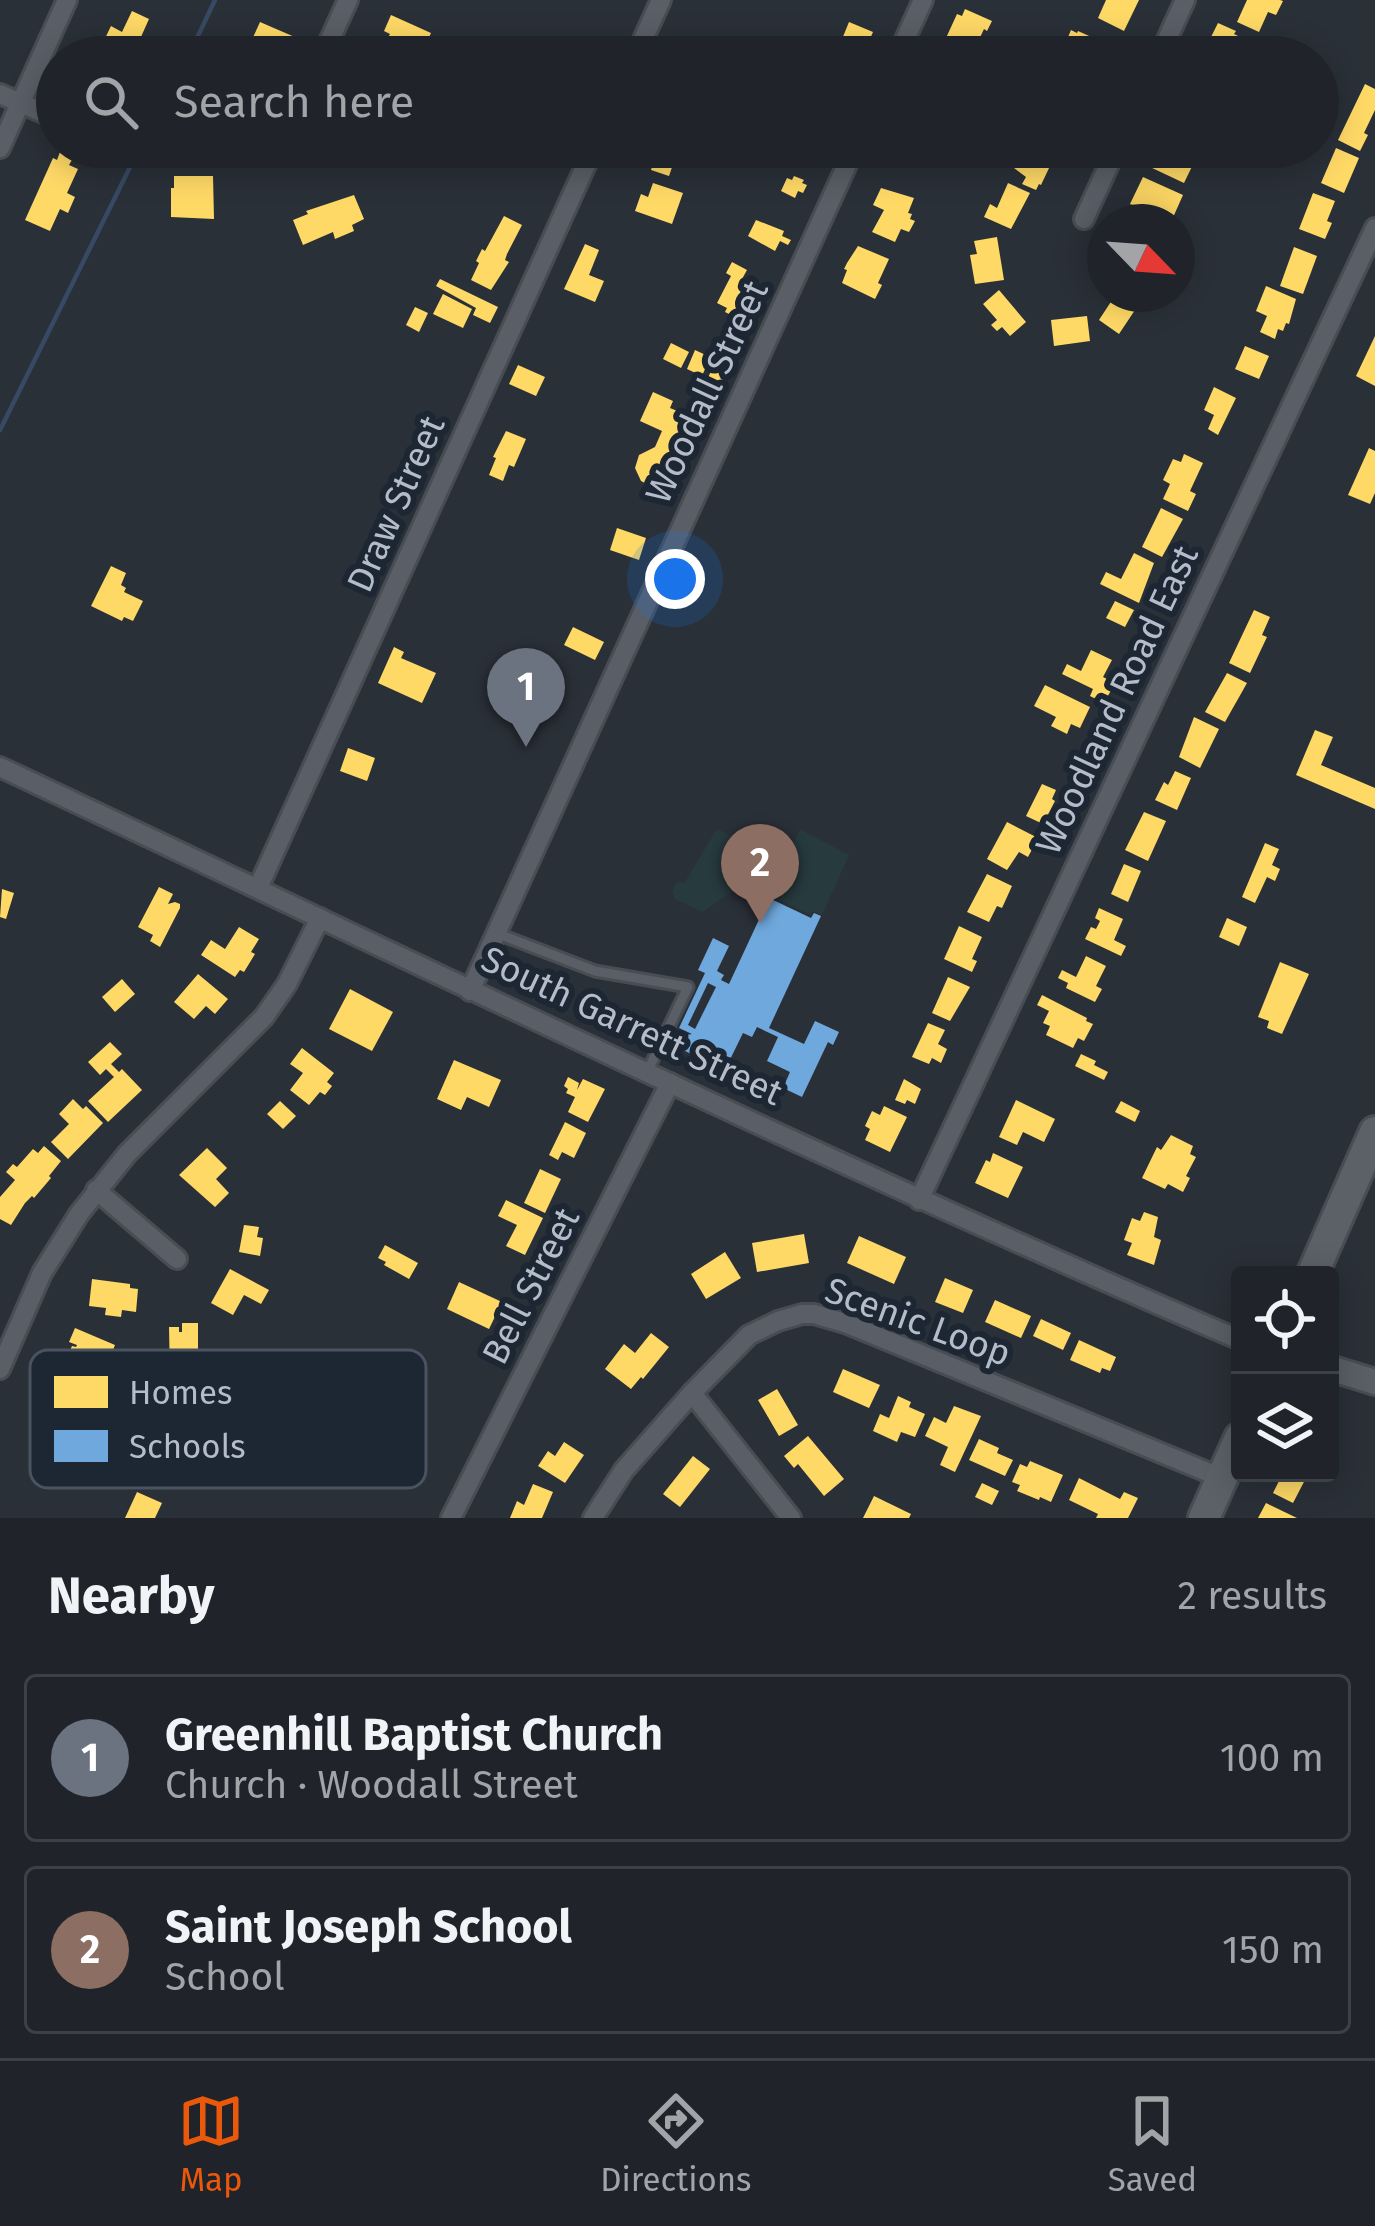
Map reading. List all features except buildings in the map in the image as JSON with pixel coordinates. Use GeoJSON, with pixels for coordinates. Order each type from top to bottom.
{"type":"FeatureCollection","features":[{"type":"Feature","properties":{"kind":"main road"},"geometry":{"type":"LineString","coordinates":[[1316,1266],[1375,1132]]}},
{"type":"Feature","properties":{"kind":"main road"},"geometry":{"type":"LineString","coordinates":[[1204,1518],[1231,1458]]}},
{"type":"Feature","properties":{"kind":"street"},"geometry":{"type":"LineString","coordinates":[[51,36],[67,0]]}},
{"type":"Feature","properties":{"kind":"street"},"geometry":{"type":"LineString","coordinates":[[332,36],[348,0]]}},
{"type":"Feature","properties":{"kind":"street"},"geometry":{"type":"LineString","coordinates":[[645,36],[661,0]]}},
{"type":"Feature","properties":{"kind":"street"},"geometry":{"type":"LineString","coordinates":[[906,36],[922,0]]}},
{"type":"Feature","properties":{"kind":"street"},"geometry":{"type":"LineString","coordinates":[[1169,36],[1185,0]]}},
{"type":"Feature","properties":{"kind":"street"},"geometry":{"type":"LineString","coordinates":[[0,148],[36,68]]}},
{"type":"Feature","properties":{"kind":"street"},"geometry":{"type":"LineString","coordinates":[[0,94],[36,109]]}},
{"type":"Feature","properties":{"kind":"street","name":"Draw Street"},"geometry":{"type":"LineString","coordinates":[[258,888],[584,168]]}},
{"type":"Feature","properties":{"kind":"street","name":"Woodall Street"},"geometry":{"type":"LineString","coordinates":[[470,991],[845,168]]}},
{"type":"Feature","properties":{"kind":"street"},"geometry":{"type":"LineString","coordinates":[[1084,219],[1107,168]]}},
{"type":"Feature","properties":{"kind":"street","name":"Woodland Road East"},"geometry":{"type":"LineString","coordinates":[[919,1200],[1375,228]]}},
{"type":"Feature","properties":{"kind":"street","name":"South Garrett Street"},"geometry":{"type":"LineString","coordinates":[[0,766],[919,1200],[1231,1336]]}},
{"type":"Feature","properties":{"kind":"street"},"geometry":{"type":"LineString","coordinates":[[0,1369],[59,1242],[127,1154],[265,1017],[320,918]]}},
{"type":"Feature","properties":{"kind":"street","name":"Bell Street"},"geometry":{"type":"LineString","coordinates":[[451,1518],[670,1083]]}},
{"type":"Feature","properties":{"kind":"street"},"geometry":{"type":"LineString","coordinates":[[96,1190],[177,1259]]}},
{"type":"Feature","properties":{"kind":"street","name":"Scenic Loop"},"geometry":{"type":"LineString","coordinates":[[592,1518],[624,1470],[749,1335],[792,1316],[814,1314],[1222,1478]]}},
{"type":"Feature","properties":{"kind":"street"},"geometry":{"type":"LineString","coordinates":[[1339,1371],[1375,1382]]}},
{"type":"Feature","properties":{"kind":"street"},"geometry":{"type":"LineString","coordinates":[[692,1393],[790,1518]]}},
{"type":"Feature","properties":{"kind":"lane"},"geometry":{"type":"LineString","coordinates":[[496,933],[595,971],[688,987],[647,1073]]}},
{"type":"Feature","properties":{"kind":"green space"},"geometry":{"type":"Polygon","coordinates":[[[800,829],[849,855],[822,915],[813,911],[811,915],[770,896],[800,829]]]}},
{"type":"Feature","properties":{"kind":"green space"},"geometry":{"type":"Polygon","coordinates":[[[720,830],[748,846],[752,860],[735,890],[702,912],[675,899],[672,892],[676,883],[685,882],[720,830]]]}},
{"type":"Feature","properties":{"kind":"waterway"},"geometry":{"type":"LineString","coordinates":[[198,36],[215,0]]}},
{"type":"Feature","properties":{"kind":"waterway"},"geometry":{"type":"LineString","coordinates":[[0,430],[130,168]]}},
{"type":"Feature","properties":{"kind":"place","name":"Greenhill Baptist Church"},"geometry":{"type":"Point","coordinates":[526,747]}},
{"type":"Feature","properties":{"kind":"place","name":"Saint Joseph School"},"geometry":{"type":"Point","coordinates":[760,923]}}]}
